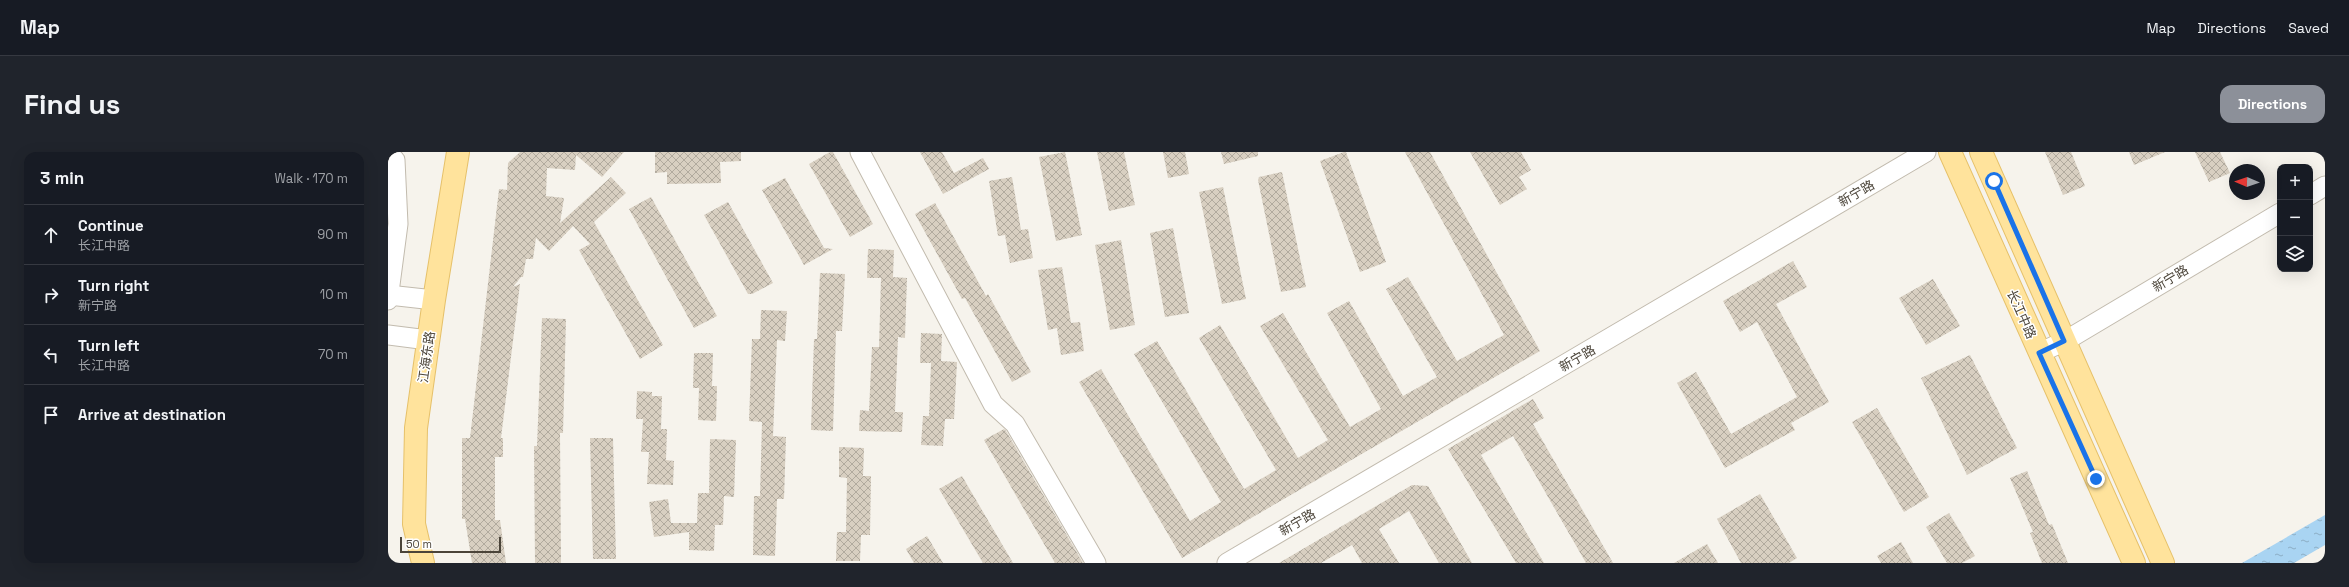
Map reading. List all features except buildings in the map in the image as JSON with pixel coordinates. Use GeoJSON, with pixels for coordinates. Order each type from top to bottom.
{"type":"FeatureCollection","features":[{"type":"Feature","properties":{"kind":"main road","name":"江海东路"},"geometry":{"type":"LineString","coordinates":[[422,563],[414,524],[416,428],[434,300],[458,152]]}},
{"type":"Feature","properties":{"kind":"main road","name":"长江中路"},"geometry":{"type":"LineString","coordinates":[[1950,152],[2134,563]]}},
{"type":"Feature","properties":{"kind":"main road"},"geometry":{"type":"LineString","coordinates":[[1981,152],[2163,563]]}},
{"type":"Feature","properties":{"kind":"street"},"geometry":{"type":"LineString","coordinates":[[860,152],[993,404],[1015,424],[1096,563]]}},
{"type":"Feature","properties":{"kind":"street","name":"新宁路"},"geometry":{"type":"LineString","coordinates":[[1227,563],[1926,152]]}},
{"type":"Feature","properties":{"kind":"street"},"geometry":{"type":"LineString","coordinates":[[395,160],[398,224],[388,296],[434,300]]}},
{"type":"Feature","properties":{"kind":"street"},"geometry":{"type":"LineString","coordinates":[[2313,193],[2325,186]]}},
{"type":"Feature","properties":{"kind":"street","name":"新宁路"},"geometry":{"type":"LineString","coordinates":[[2039,353],[2064,341],[2277,215]]}},
{"type":"Feature","properties":{"kind":"street"},"geometry":{"type":"LineString","coordinates":[[388,335],[428,340]]}},
{"type":"Feature","properties":{"kind":"water"},"geometry":{"type":"Polygon","coordinates":[[[2325,515],[2325,545],[2294,563],[2242,563],[2325,515]]]}},
{"type":"Feature","properties":{"kind":"route"},"geometry":{"type":"LineString","coordinates":[[1994,181],[2064,341],[2039,353],[2096,479]]}}]}
